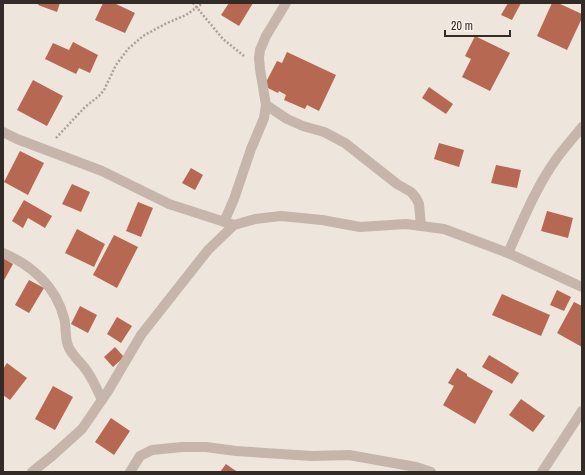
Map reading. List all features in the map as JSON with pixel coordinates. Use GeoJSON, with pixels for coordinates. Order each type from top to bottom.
{"type":"FeatureCollection","features":[{"type":"Feature","properties":{"kind":"street"},"geometry":{"type":"LineString","coordinates":[[32,472],[82,429],[102,400],[142,335],[229,224],[234,199],[251,149],[264,118],[266,105],[260,69],[260,50],[266,36],[286,3]]}},
{"type":"Feature","properties":{"kind":"street"},"geometry":{"type":"LineString","coordinates":[[266,105],[287,119],[303,126],[324,132],[345,143],[398,184],[411,192],[419,204],[421,226]]}},
{"type":"Feature","properties":{"kind":"street"},"geometry":{"type":"LineString","coordinates":[[508,253],[544,178],[557,158],[582,127]]}},
{"type":"Feature","properties":{"kind":"street"},"geometry":{"type":"LineString","coordinates":[[3,132],[45,150],[102,171],[169,204],[229,224],[281,216],[322,220],[360,227],[406,224],[444,229],[508,253],[582,288]]}},
{"type":"Feature","properties":{"kind":"street"},"geometry":{"type":"LineString","coordinates":[[3,253],[16,258],[36,272],[53,290],[60,304],[64,318],[68,346],[76,360],[89,374],[102,400]]}},
{"type":"Feature","properties":{"kind":"street"},"geometry":{"type":"LineString","coordinates":[[542,472],[582,411]]}},
{"type":"Feature","properties":{"kind":"street"},"geometry":{"type":"LineString","coordinates":[[130,472],[140,456],[152,450],[182,447],[206,447],[236,451],[312,456],[349,455],[416,467],[431,472]]}},
{"type":"Feature","properties":{"kind":"path"},"geometry":{"type":"LineString","coordinates":[[193,3],[223,39],[260,69]]}},
{"type":"Feature","properties":{"kind":"path"},"geometry":{"type":"LineString","coordinates":[[45,150],[81,111],[104,90],[116,65],[128,49],[142,36],[186,15],[203,3]]}},
{"type":"Feature","properties":{"kind":"building"},"geometry":{"type":"Polygon","coordinates":[[[39,3],[60,3],[57,12],[38,5],[39,3]]]}},
{"type":"Feature","properties":{"kind":"building"},"geometry":{"type":"Polygon","coordinates":[[[103,3],[114,3],[135,13],[125,33],[95,20],[103,3]]]}},
{"type":"Feature","properties":{"kind":"building"},"geometry":{"type":"Polygon","coordinates":[[[229,3],[253,3],[239,26],[221,15],[229,3]]]}},
{"type":"Feature","properties":{"kind":"building"},"geometry":{"type":"Polygon","coordinates":[[[508,3],[521,3],[512,20],[501,15],[508,3]]]}},
{"type":"Feature","properties":{"kind":"building"},"geometry":{"type":"Polygon","coordinates":[[[552,3],[558,3],[582,14],[582,18],[567,50],[537,36],[552,3]]]}},
{"type":"Feature","properties":{"kind":"building"},"geometry":{"type":"Polygon","coordinates":[[[475,36],[510,53],[490,91],[462,77],[471,59],[465,56],[475,36]]]}},
{"type":"Feature","properties":{"kind":"building"},"geometry":{"type":"Polygon","coordinates":[[[73,42],[98,55],[90,73],[79,68],[76,74],[45,59],[53,43],[69,50],[73,42]]]}},
{"type":"Feature","properties":{"kind":"building"},"geometry":{"type":"Polygon","coordinates":[[[287,52],[336,75],[319,111],[307,105],[305,109],[284,100],[286,95],[264,86],[277,61],[282,63],[287,52]]]}},
{"type":"Feature","properties":{"kind":"building"},"geometry":{"type":"Polygon","coordinates":[[[33,80],[63,96],[47,126],[17,110],[33,80]]]}},
{"type":"Feature","properties":{"kind":"building"},"geometry":{"type":"Polygon","coordinates":[[[429,87],[453,104],[446,114],[422,98],[429,87]]]}},
{"type":"Feature","properties":{"kind":"building"},"geometry":{"type":"Polygon","coordinates":[[[439,143],[464,150],[459,167],[434,159],[439,143]]]}},
{"type":"Feature","properties":{"kind":"building"},"geometry":{"type":"Polygon","coordinates":[[[20,151],[44,163],[28,195],[4,182],[20,151]]]}},
{"type":"Feature","properties":{"kind":"building"},"geometry":{"type":"Polygon","coordinates":[[[496,165],[521,170],[517,188],[491,183],[496,165]]]}},
{"type":"Feature","properties":{"kind":"building"},"geometry":{"type":"Polygon","coordinates":[[[191,168],[203,175],[195,190],[182,183],[191,168]]]}},
{"type":"Feature","properties":{"kind":"building"},"geometry":{"type":"Polygon","coordinates":[[[72,184],[90,192],[81,212],[62,204],[72,184]]]}},
{"type":"Feature","properties":{"kind":"building"},"geometry":{"type":"Polygon","coordinates":[[[24,200],[52,216],[45,228],[28,218],[23,228],[12,221],[24,200]]]}},
{"type":"Feature","properties":{"kind":"building"},"geometry":{"type":"Polygon","coordinates":[[[138,202],[153,208],[141,237],[126,231],[138,202]]]}},
{"type":"Feature","properties":{"kind":"building"},"geometry":{"type":"Polygon","coordinates":[[[547,211],[573,218],[568,238],[541,231],[547,211]]]}},
{"type":"Feature","properties":{"kind":"building"},"geometry":{"type":"Polygon","coordinates":[[[77,229],[105,244],[94,267],[65,253],[77,229]]]}},
{"type":"Feature","properties":{"kind":"building"},"geometry":{"type":"Polygon","coordinates":[[[114,235],[138,247],[117,288],[93,275],[114,235]]]}},
{"type":"Feature","properties":{"kind":"building"},"geometry":{"type":"Polygon","coordinates":[[[3,258],[13,264],[3,282],[3,258]]]}},
{"type":"Feature","properties":{"kind":"building"},"geometry":{"type":"Polygon","coordinates":[[[29,280],[44,288],[29,313],[15,305],[29,280]]]}},
{"type":"Feature","properties":{"kind":"building"},"geometry":{"type":"Polygon","coordinates":[[[557,290],[571,297],[564,311],[550,305],[557,290]]]}},
{"type":"Feature","properties":{"kind":"building"},"geometry":{"type":"Polygon","coordinates":[[[502,294],[550,315],[541,336],[492,315],[502,294]]]}},
{"type":"Feature","properties":{"kind":"building"},"geometry":{"type":"Polygon","coordinates":[[[574,302],[582,306],[582,347],[557,333],[574,302]]]}},
{"type":"Feature","properties":{"kind":"building"},"geometry":{"type":"Polygon","coordinates":[[[80,306],[97,315],[88,333],[71,324],[80,306]]]}},
{"type":"Feature","properties":{"kind":"building"},"geometry":{"type":"Polygon","coordinates":[[[117,317],[132,326],[121,343],[107,334],[117,317]]]}},
{"type":"Feature","properties":{"kind":"building"},"geometry":{"type":"Polygon","coordinates":[[[115,347],[124,357],[113,367],[104,357],[115,347]]]}},
{"type":"Feature","properties":{"kind":"building"},"geometry":{"type":"Polygon","coordinates":[[[489,355],[519,373],[512,384],[482,367],[489,355]]]}},
{"type":"Feature","properties":{"kind":"building"},"geometry":{"type":"Polygon","coordinates":[[[7,363],[27,378],[10,400],[3,395],[3,369],[7,363]]]}},
{"type":"Feature","properties":{"kind":"building"},"geometry":{"type":"Polygon","coordinates":[[[457,368],[467,374],[467,376],[493,391],[475,424],[443,405],[454,386],[448,383],[457,368]]]}},
{"type":"Feature","properties":{"kind":"building"},"geometry":{"type":"Polygon","coordinates":[[[53,386],[73,397],[55,430],[35,419],[53,386]]]}},
{"type":"Feature","properties":{"kind":"building"},"geometry":{"type":"Polygon","coordinates":[[[521,399],[545,416],[533,432],[509,415],[521,399]]]}},
{"type":"Feature","properties":{"kind":"building"},"geometry":{"type":"Polygon","coordinates":[[[111,418],[130,431],[114,455],[95,442],[111,418]]]}},
{"type":"Feature","properties":{"kind":"building"},"geometry":{"type":"Polygon","coordinates":[[[226,464],[233,469],[238,472],[220,472],[226,464]]]}}]}
